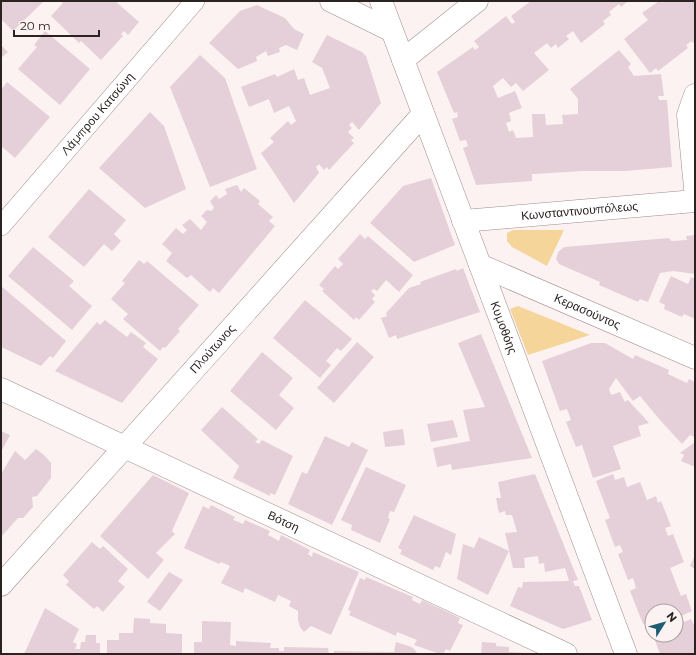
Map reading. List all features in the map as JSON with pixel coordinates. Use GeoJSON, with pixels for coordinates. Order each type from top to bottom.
{"type":"FeatureCollection","features":[{"type":"Feature","properties":{"kind":"street","name":"Λάμπρου Κατσώνη"},"geometry":{"type":"LineString","coordinates":[[1,226],[194,1]]}},
{"type":"Feature","properties":{"kind":"street"},"geometry":{"type":"LineString","coordinates":[[331,1],[392,31]]}},
{"type":"Feature","properties":{"kind":"street","name":"Κυμοθόης"},"geometry":{"type":"LineString","coordinates":[[381,1],[626,654]]}},
{"type":"Feature","properties":{"kind":"street"},"geometry":{"type":"LineString","coordinates":[[403,60],[477,1]]}},
{"type":"Feature","properties":{"kind":"street"},"geometry":{"type":"LineString","coordinates":[[695,95],[688,114],[695,188]]}},
{"type":"Feature","properties":{"kind":"street","name":"Πλούτωνος"},"geometry":{"type":"LineString","coordinates":[[1,585],[424,114]]}},
{"type":"Feature","properties":{"kind":"street","name":"Κωνσταντινουπόλεως"},"geometry":{"type":"LineString","coordinates":[[463,221],[695,201]]}},
{"type":"Feature","properties":{"kind":"street","name":"Κερασούντος"},"geometry":{"type":"LineString","coordinates":[[480,265],[695,358]]}},
{"type":"Feature","properties":{"kind":"street","name":"Βότση"},"geometry":{"type":"LineString","coordinates":[[1,389],[566,654]]}},
{"type":"Feature","properties":{"kind":"shaded area"},"geometry":{"type":"Polygon","coordinates":[[[513,230],[564,230],[547,266],[512,247],[507,241],[507,233],[513,230]]]}},
{"type":"Feature","properties":{"kind":"shaded area"},"geometry":{"type":"Polygon","coordinates":[[[518,306],[590,335],[528,355],[510,309],[518,306]]]}},
{"type":"Feature","properties":{"kind":"building"},"geometry":{"type":"Polygon","coordinates":[[[1,1],[44,1],[13,31],[1,19],[1,1]]]}},
{"type":"Feature","properties":{"kind":"building"},"geometry":{"type":"Polygon","coordinates":[[[60,1],[115,1],[139,22],[128,35],[124,31],[121,34],[123,36],[101,60],[81,41],[79,43],[51,16],[63,3],[60,1]]]}},
{"type":"Feature","properties":{"kind":"building"},"geometry":{"type":"Polygon","coordinates":[[[531,1],[628,1],[621,7],[619,4],[609,12],[611,15],[603,21],[605,24],[581,43],[573,31],[566,36],[569,39],[558,48],[556,44],[551,48],[547,43],[534,53],[549,70],[523,91],[516,83],[511,87],[503,78],[493,86],[498,98],[515,91],[522,108],[509,113],[511,121],[506,123],[509,132],[513,130],[516,138],[533,137],[532,114],[545,114],[546,125],[563,124],[562,115],[578,114],[578,99],[570,89],[619,50],[631,64],[628,67],[634,76],[661,74],[664,96],[658,96],[659,100],[667,100],[672,167],[625,171],[582,171],[532,174],[532,181],[476,185],[463,148],[468,146],[466,140],[460,141],[452,119],[458,117],[457,112],[454,113],[437,72],[473,47],[475,50],[479,47],[474,41],[506,16],[512,24],[515,22],[511,16],[531,1]]]}},
{"type":"Feature","properties":{"kind":"building"},"geometry":{"type":"Polygon","coordinates":[[[659,1],[662,3],[665,1],[695,1],[695,42],[693,43],[692,41],[686,45],[688,48],[658,71],[656,68],[650,73],[624,39],[648,20],[642,13],[659,1]]]}},
{"type":"Feature","properties":{"kind":"building"},"geometry":{"type":"Polygon","coordinates":[[[257,5],[285,18],[294,29],[304,34],[297,50],[286,45],[279,48],[280,52],[268,56],[266,51],[256,57],[257,61],[238,69],[209,43],[240,11],[257,5]]]}},
{"type":"Feature","properties":{"kind":"building"},"geometry":{"type":"Polygon","coordinates":[[[45,31],[90,69],[60,105],[18,69],[37,47],[34,45],[45,31]]]}},
{"type":"Feature","properties":{"kind":"building"},"geometry":{"type":"Polygon","coordinates":[[[327,35],[362,52],[366,56],[381,103],[359,130],[352,122],[349,125],[352,128],[348,132],[354,138],[351,140],[354,143],[329,170],[327,167],[324,170],[319,164],[316,167],[319,173],[294,203],[261,153],[274,142],[270,138],[288,121],[291,125],[296,121],[289,106],[274,113],[269,99],[249,107],[241,87],[275,74],[277,77],[294,69],[298,80],[304,78],[310,95],[330,88],[322,68],[312,62],[327,35]]]}},
{"type":"Feature","properties":{"kind":"building"},"geometry":{"type":"Polygon","coordinates":[[[1,45],[8,52],[1,58],[1,45]]]}},
{"type":"Feature","properties":{"kind":"building"},"geometry":{"type":"Polygon","coordinates":[[[200,55],[225,78],[257,169],[210,187],[170,87],[200,55]]]}},
{"type":"Feature","properties":{"kind":"building"},"geometry":{"type":"Polygon","coordinates":[[[7,82],[50,117],[15,158],[1,146],[1,90],[7,82]]]}},
{"type":"Feature","properties":{"kind":"building"},"geometry":{"type":"Polygon","coordinates":[[[150,112],[164,126],[186,189],[145,208],[99,168],[150,112]]]}},
{"type":"Feature","properties":{"kind":"building"},"geometry":{"type":"Polygon","coordinates":[[[431,178],[455,245],[414,262],[370,223],[403,186],[431,178]]]}},
{"type":"Feature","properties":{"kind":"building"},"geometry":{"type":"Polygon","coordinates":[[[237,185],[241,192],[244,188],[260,201],[258,204],[273,217],[269,221],[275,226],[219,293],[213,288],[210,292],[191,275],[187,278],[166,261],[172,253],[162,244],[176,228],[183,234],[187,230],[182,225],[190,219],[201,230],[207,222],[201,216],[207,210],[211,211],[214,208],[210,201],[216,195],[219,199],[227,194],[225,189],[237,185]]]}},
{"type":"Feature","properties":{"kind":"building"},"geometry":{"type":"Polygon","coordinates":[[[89,189],[126,220],[114,234],[121,241],[112,251],[104,244],[84,267],[48,237],[89,189]]]}},
{"type":"Feature","properties":{"kind":"building"},"geometry":{"type":"Polygon","coordinates":[[[360,234],[365,239],[368,236],[413,275],[399,292],[386,280],[377,291],[374,289],[371,291],[375,295],[372,299],[375,302],[359,320],[356,317],[354,320],[322,291],[324,289],[319,285],[335,266],[338,269],[343,264],[338,259],[360,234]]]}},
{"type":"Feature","properties":{"kind":"building"},"geometry":{"type":"Polygon","coordinates":[[[695,235],[695,274],[673,271],[660,273],[648,302],[640,299],[638,302],[599,285],[600,282],[559,264],[556,259],[558,252],[564,247],[669,238],[671,241],[687,240],[686,236],[695,235]]]}},
{"type":"Feature","properties":{"kind":"building"},"geometry":{"type":"Polygon","coordinates":[[[33,247],[74,281],[69,286],[92,306],[72,330],[8,276],[33,247]]]}},
{"type":"Feature","properties":{"kind":"building"},"geometry":{"type":"Polygon","coordinates":[[[139,260],[144,264],[147,261],[199,305],[178,329],[180,331],[165,348],[163,347],[160,351],[123,319],[128,314],[111,299],[125,283],[122,281],[139,260]]]}},
{"type":"Feature","properties":{"kind":"building"},"geometry":{"type":"Polygon","coordinates":[[[463,268],[480,312],[397,339],[396,335],[389,338],[381,318],[387,316],[386,313],[409,288],[421,284],[420,282],[456,269],[457,271],[463,268]]]}},
{"type":"Feature","properties":{"kind":"building"},"geometry":{"type":"Polygon","coordinates":[[[671,276],[688,284],[691,277],[695,279],[695,319],[684,314],[682,317],[664,309],[665,305],[659,302],[671,276]]]}},
{"type":"Feature","properties":{"kind":"building"},"geometry":{"type":"Polygon","coordinates":[[[1,286],[66,341],[53,358],[50,356],[41,366],[1,347],[1,286]]]}},
{"type":"Feature","properties":{"kind":"building"},"geometry":{"type":"Polygon","coordinates":[[[305,300],[352,339],[341,351],[337,348],[326,361],[331,365],[320,378],[273,338],[305,300]]]}},
{"type":"Feature","properties":{"kind":"building"},"geometry":{"type":"Polygon","coordinates":[[[105,320],[127,337],[131,332],[146,343],[143,347],[158,359],[122,403],[55,371],[97,322],[100,325],[105,320]]]}},
{"type":"Feature","properties":{"kind":"building"},"geometry":{"type":"Polygon","coordinates":[[[481,334],[532,458],[452,470],[451,464],[437,467],[433,448],[470,441],[463,410],[485,407],[458,343],[481,334]]]}},
{"type":"Feature","properties":{"kind":"building"},"geometry":{"type":"Polygon","coordinates":[[[357,342],[374,357],[334,403],[317,388],[357,342]]]}},
{"type":"Feature","properties":{"kind":"building"},"geometry":{"type":"Polygon","coordinates":[[[591,343],[605,343],[633,359],[635,355],[669,370],[668,374],[687,383],[689,379],[695,382],[695,437],[690,435],[682,444],[640,396],[633,401],[616,378],[609,389],[611,395],[620,392],[625,402],[628,400],[649,423],[638,426],[641,436],[613,446],[621,469],[593,478],[582,445],[576,447],[566,422],[571,420],[567,409],[560,411],[542,361],[591,343]]]}},
{"type":"Feature","properties":{"kind":"building"},"geometry":{"type":"Polygon","coordinates":[[[262,352],[293,378],[279,395],[294,408],[276,430],[230,391],[262,352]]]}},
{"type":"Feature","properties":{"kind":"building"},"geometry":{"type":"Polygon","coordinates":[[[222,407],[258,439],[255,442],[259,444],[262,440],[293,456],[275,495],[270,493],[270,496],[233,478],[239,466],[201,430],[222,407]]]}},
{"type":"Feature","properties":{"kind":"building"},"geometry":{"type":"Polygon","coordinates":[[[453,420],[458,437],[431,442],[427,424],[453,420]]]}},
{"type":"Feature","properties":{"kind":"building"},"geometry":{"type":"Polygon","coordinates":[[[403,429],[405,445],[385,447],[383,432],[403,429]]]}},
{"type":"Feature","properties":{"kind":"building"},"geometry":{"type":"Polygon","coordinates":[[[1,431],[10,435],[1,452],[1,431]]]}},
{"type":"Feature","properties":{"kind":"building"},"geometry":{"type":"Polygon","coordinates":[[[325,436],[349,447],[352,442],[368,450],[332,525],[288,504],[302,472],[307,474],[325,436]]]}},
{"type":"Feature","properties":{"kind":"building"},"geometry":{"type":"Polygon","coordinates":[[[695,442],[695,467],[681,461],[684,455],[680,453],[695,442]]]}},
{"type":"Feature","properties":{"kind":"building"},"geometry":{"type":"Polygon","coordinates":[[[36,449],[51,463],[51,478],[37,496],[32,497],[33,507],[23,518],[18,518],[1,537],[1,474],[15,451],[25,460],[36,449]]]}},
{"type":"Feature","properties":{"kind":"building"},"geometry":{"type":"Polygon","coordinates":[[[366,467],[406,485],[394,512],[390,511],[388,518],[390,519],[380,543],[351,530],[352,525],[341,520],[366,467]]]}},
{"type":"Feature","properties":{"kind":"building"},"geometry":{"type":"Polygon","coordinates":[[[535,474],[578,580],[573,581],[575,586],[579,586],[592,620],[563,629],[510,606],[518,587],[522,588],[523,582],[569,581],[565,568],[545,572],[544,563],[539,564],[538,556],[524,558],[525,568],[513,568],[505,533],[517,532],[512,515],[506,515],[505,511],[499,513],[496,498],[501,498],[498,482],[535,474]]]}},
{"type":"Feature","properties":{"kind":"building"},"geometry":{"type":"Polygon","coordinates":[[[613,474],[615,480],[624,477],[627,487],[640,482],[647,500],[656,496],[658,503],[661,501],[671,526],[665,528],[668,536],[673,534],[684,562],[670,568],[681,596],[686,594],[692,611],[684,615],[684,603],[644,603],[643,624],[630,591],[636,588],[634,581],[633,578],[628,580],[618,554],[623,552],[620,545],[615,547],[605,520],[610,518],[596,481],[613,474]]]}},
{"type":"Feature","properties":{"kind":"building"},"geometry":{"type":"Polygon","coordinates":[[[153,475],[189,493],[172,531],[175,534],[156,553],[164,560],[148,579],[100,536],[153,475]]]}},
{"type":"Feature","properties":{"kind":"building"},"geometry":{"type":"Polygon","coordinates":[[[211,505],[235,517],[233,520],[243,524],[245,520],[270,531],[268,535],[279,541],[281,535],[310,550],[308,554],[312,557],[313,552],[359,572],[331,635],[311,626],[304,632],[300,627],[298,620],[298,611],[289,606],[291,601],[278,595],[275,602],[245,588],[243,593],[221,583],[230,566],[221,562],[219,564],[184,548],[203,506],[209,509],[211,505]]]}},
{"type":"Feature","properties":{"kind":"building"},"geometry":{"type":"Polygon","coordinates":[[[414,515],[456,534],[451,555],[446,552],[440,568],[435,566],[433,570],[400,554],[402,550],[398,548],[414,515]]]}},
{"type":"Feature","properties":{"kind":"building"},"geometry":{"type":"Polygon","coordinates":[[[479,537],[509,551],[488,595],[457,579],[463,544],[474,548],[479,537]]]}},
{"type":"Feature","properties":{"kind":"building"},"geometry":{"type":"Polygon","coordinates":[[[92,542],[100,549],[103,546],[128,569],[118,581],[125,587],[103,612],[97,606],[94,609],[66,585],[69,581],[63,575],[92,542]]]}},
{"type":"Feature","properties":{"kind":"building"},"geometry":{"type":"Polygon","coordinates":[[[695,555],[695,569],[690,566],[695,555]]]}},
{"type":"Feature","properties":{"kind":"building"},"geometry":{"type":"Polygon","coordinates":[[[169,572],[183,580],[160,611],[147,602],[169,572]]]}},
{"type":"Feature","properties":{"kind":"building"},"geometry":{"type":"Polygon","coordinates":[[[366,577],[413,597],[412,600],[420,604],[422,600],[460,618],[458,623],[463,625],[450,651],[446,649],[443,654],[440,654],[414,645],[417,640],[397,632],[396,636],[349,615],[351,611],[348,610],[360,578],[365,580],[366,577]]]}},
{"type":"Feature","properties":{"kind":"building"},"geometry":{"type":"Polygon","coordinates":[[[45,608],[79,629],[73,642],[77,644],[75,649],[80,649],[81,642],[85,642],[86,635],[96,635],[96,643],[100,643],[100,654],[24,654],[45,608]]]}},
{"type":"Feature","properties":{"kind":"building"},"geometry":{"type":"Polygon","coordinates":[[[134,618],[150,619],[150,623],[166,624],[166,633],[182,634],[182,654],[107,654],[107,640],[119,640],[119,633],[133,633],[134,618]]]}},
{"type":"Feature","properties":{"kind":"building"},"geometry":{"type":"Polygon","coordinates":[[[691,619],[695,627],[695,654],[660,654],[656,643],[684,643],[684,622],[691,619]]]}},
{"type":"Feature","properties":{"kind":"building"},"geometry":{"type":"Polygon","coordinates":[[[202,621],[231,622],[230,645],[236,646],[236,641],[271,643],[270,648],[279,648],[279,651],[284,651],[284,647],[328,648],[329,654],[194,654],[194,642],[202,642],[202,621]]]}},
{"type":"Feature","properties":{"kind":"building"},"geometry":{"type":"Polygon","coordinates":[[[396,642],[413,648],[418,654],[334,654],[334,651],[394,652],[396,642]]]}},
{"type":"Feature","properties":{"kind":"building"},"geometry":{"type":"Polygon","coordinates":[[[482,642],[496,643],[496,646],[509,647],[509,652],[532,654],[481,654],[482,642]]]}}]}
